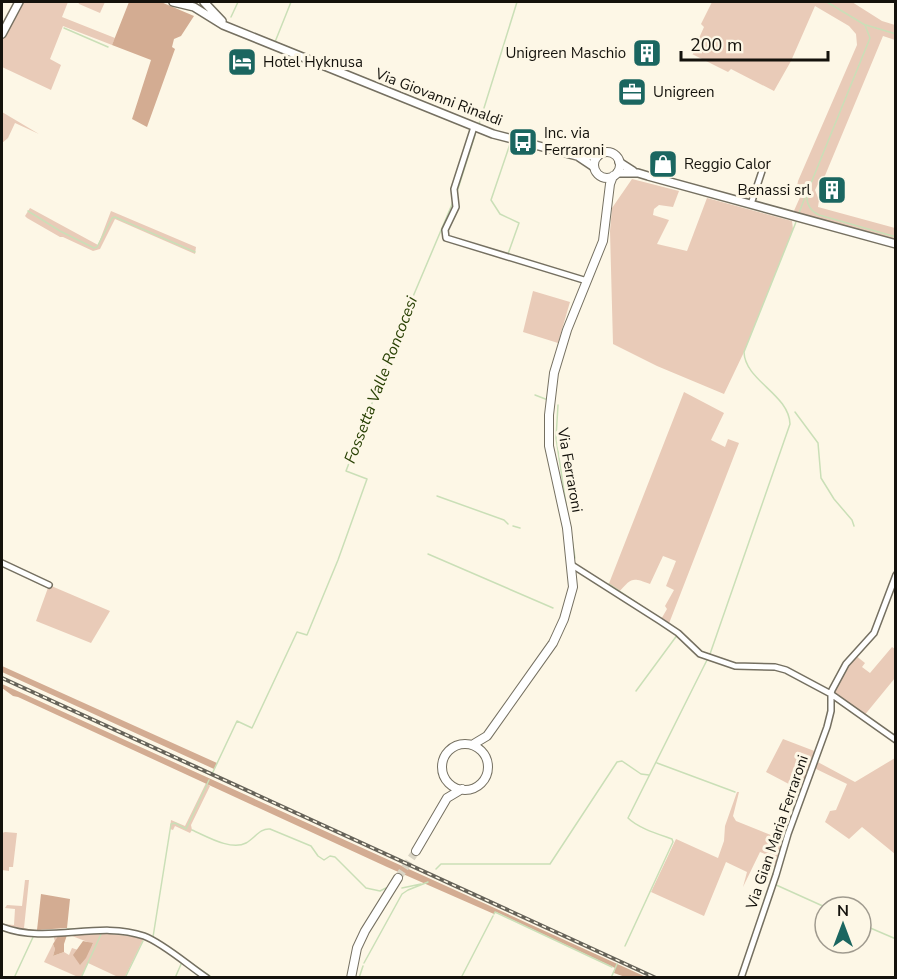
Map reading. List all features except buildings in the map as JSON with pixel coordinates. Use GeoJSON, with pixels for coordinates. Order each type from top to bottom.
{"type":"FeatureCollection","features":[{"type":"Feature","properties":{"kind":"main road"},"geometry":{"type":"LineString","coordinates":[[600,176],[606,178],[615,175],[619,162],[617,157],[610,153],[603,153],[598,156],[594,167],[608,194]]}},
{"type":"Feature","properties":{"kind":"main road","name":"Via Ferraroni"},"geometry":{"type":"LineString","coordinates":[[472,745],[487,736],[540,663],[559,630],[573,587],[564,508],[549,446],[548,426],[554,373],[567,330],[603,241],[608,194],[615,175]]}},
{"type":"Feature","properties":{"kind":"main road"},"geometry":{"type":"LineString","coordinates":[[416,851],[447,798],[462,789],[474,787],[484,780],[488,768],[484,745],[487,736]]}},
{"type":"Feature","properties":{"kind":"main road"},"geometry":{"type":"LineString","coordinates":[[447,798],[447,781],[442,770],[446,754],[452,748],[460,745],[472,745],[480,749],[485,756]]}},
{"type":"Feature","properties":{"kind":"main road"},"geometry":{"type":"LineString","coordinates":[[447,781],[462,789]]}},
{"type":"Feature","properties":{"kind":"main road"},"geometry":{"type":"LineString","coordinates":[[351,978],[357,948],[376,911],[398,878]]}},
{"type":"Feature","properties":{"kind":"street"},"geometry":{"type":"LineString","coordinates":[[2,34],[19,2]]}},
{"type":"Feature","properties":{"kind":"street","name":"Via Giovanni Rinaldi"},"geometry":{"type":"LineString","coordinates":[[173,2],[187,3],[229,27],[474,127],[577,156],[598,156]]}},
{"type":"Feature","properties":{"kind":"street"},"geometry":{"type":"LineString","coordinates":[[199,11],[203,2]]}},
{"type":"Feature","properties":{"kind":"street","name":"Via Giovanni Rinaldi"},"geometry":{"type":"LineString","coordinates":[[203,2],[229,27]]}},
{"type":"Feature","properties":{"kind":"street"},"geometry":{"type":"LineString","coordinates":[[474,127],[454,192],[455,210],[445,231],[447,239],[587,281]]}},
{"type":"Feature","properties":{"kind":"street","name":"Via Giovanni Rinaldi"},"geometry":{"type":"LineString","coordinates":[[577,156],[594,167]]}},
{"type":"Feature","properties":{"kind":"street"},"geometry":{"type":"LineString","coordinates":[[619,162],[638,173],[896,244]]}},
{"type":"Feature","properties":{"kind":"street"},"geometry":{"type":"LineString","coordinates":[[751,204],[762,171]]}},
{"type":"Feature","properties":{"kind":"street"},"geometry":{"type":"LineString","coordinates":[[615,175],[638,173]]}},
{"type":"Feature","properties":{"kind":"street"},"geometry":{"type":"LineString","coordinates":[[2,563],[49,585]]}},
{"type":"Feature","properties":{"kind":"street"},"geometry":{"type":"LineString","coordinates":[[572,565],[678,633],[698,653],[739,667],[780,668],[831,694],[896,740]]}},
{"type":"Feature","properties":{"kind":"street","name":"Via Gian Maria Ferraroni"},"geometry":{"type":"LineString","coordinates":[[741,978],[788,834],[827,727],[831,711],[831,694],[843,669],[874,633],[896,575]]}},
{"type":"Feature","properties":{"kind":"street"},"geometry":{"type":"LineString","coordinates":[[2,927],[34,934],[85,930],[135,934],[154,941],[207,978]]}},
{"type":"Feature","properties":{"kind":"shaded area"},"geometry":{"type":"Polygon","coordinates":[[[21,2],[68,2],[62,17],[115,38],[112,45],[63,26],[50,59],[61,65],[51,90],[2,67],[2,40],[21,2]]]}},
{"type":"Feature","properties":{"kind":"shaded area"},"geometry":{"type":"Polygon","coordinates":[[[78,2],[105,2],[100,13],[78,2]]]}},
{"type":"Feature","properties":{"kind":"shaded area"},"geometry":{"type":"Polygon","coordinates":[[[129,2],[161,2],[194,16],[181,36],[174,39],[172,47],[175,49],[147,127],[132,119],[151,60],[112,45],[129,2]]]}},
{"type":"Feature","properties":{"kind":"shaded area"},"geometry":{"type":"Polygon","coordinates":[[[712,2],[852,2],[882,21],[895,25],[895,40],[883,36],[824,178],[815,190],[819,200],[818,207],[895,228],[895,241],[793,213],[801,195],[797,187],[798,181],[857,45],[856,34],[849,26],[815,6],[791,61],[774,91],[731,69],[728,72],[692,54],[704,27],[701,24],[712,2]]]}},
{"type":"Feature","properties":{"kind":"shaded area"},"geometry":{"type":"Polygon","coordinates":[[[2,112],[39,134],[15,123],[8,138],[2,143],[2,112]]]}},
{"type":"Feature","properties":{"kind":"shaded area"},"geometry":{"type":"Polygon","coordinates":[[[632,179],[679,191],[673,207],[659,205],[654,209],[653,215],[669,220],[657,244],[687,251],[707,198],[792,221],[793,229],[744,352],[724,394],[657,366],[613,344],[610,231],[612,208],[632,179]]]}},
{"type":"Feature","properties":{"kind":"shaded area"},"geometry":{"type":"Polygon","coordinates":[[[30,208],[98,245],[111,211],[196,247],[195,254],[115,219],[100,249],[93,251],[60,237],[27,218],[25,216],[30,208]]]}},
{"type":"Feature","properties":{"kind":"shaded area"},"geometry":{"type":"Polygon","coordinates":[[[533,291],[570,302],[558,343],[523,332],[533,291]]]}},
{"type":"Feature","properties":{"kind":"shaded area"},"geometry":{"type":"Polygon","coordinates":[[[684,392],[724,413],[711,440],[725,447],[728,439],[739,443],[668,626],[660,621],[674,590],[666,586],[676,561],[663,556],[650,584],[632,580],[618,593],[608,586],[684,392]]]}},
{"type":"Feature","properties":{"kind":"shaded area"},"geometry":{"type":"Polygon","coordinates":[[[49,585],[110,611],[91,643],[36,621],[49,585]]]}},
{"type":"Feature","properties":{"kind":"shaded area"},"geometry":{"type":"Polygon","coordinates":[[[892,647],[895,649],[895,678],[863,717],[831,694],[855,655],[865,663],[862,667],[870,673],[892,647]]]}},
{"type":"Feature","properties":{"kind":"shaded area"},"geometry":{"type":"Polygon","coordinates":[[[2,666],[217,763],[214,769],[2,672],[2,666]]]}},
{"type":"Feature","properties":{"kind":"shaded area"},"geometry":{"type":"Polygon","coordinates":[[[2,684],[646,977],[625,977],[614,973],[615,968],[496,912],[494,914],[387,867],[13,696],[2,688],[2,684]]]}},
{"type":"Feature","properties":{"kind":"shaded area"},"geometry":{"type":"Polygon","coordinates":[[[783,739],[817,752],[814,760],[855,782],[895,758],[895,854],[862,827],[849,839],[825,822],[830,811],[836,810],[847,784],[812,767],[804,792],[766,772],[783,739]]]}},
{"type":"Feature","properties":{"kind":"shaded area"},"geometry":{"type":"Polygon","coordinates":[[[206,783],[210,786],[191,825],[190,833],[175,826],[173,830],[170,829],[171,820],[185,826],[206,783]]]}},
{"type":"Feature","properties":{"kind":"shaded area"},"geometry":{"type":"Polygon","coordinates":[[[737,792],[739,792],[733,816],[736,821],[786,841],[778,870],[774,868],[775,858],[760,852],[743,887],[747,872],[726,862],[704,916],[651,892],[676,839],[718,858],[724,841],[725,826],[737,792]]]}},
{"type":"Feature","properties":{"kind":"shaded area"},"geometry":{"type":"Polygon","coordinates":[[[2,833],[17,833],[13,867],[9,867],[9,871],[2,870],[2,833]]]}},
{"type":"Feature","properties":{"kind":"shaded area"},"geometry":{"type":"Polygon","coordinates":[[[25,880],[29,880],[24,928],[36,931],[17,929],[2,924],[14,925],[15,909],[5,908],[7,905],[22,906],[25,880]]]}},
{"type":"Feature","properties":{"kind":"shaded area"},"geometry":{"type":"Polygon","coordinates":[[[41,894],[70,899],[67,928],[37,930],[41,894]]]}},
{"type":"Feature","properties":{"kind":"shaded area"},"geometry":{"type":"Polygon","coordinates":[[[102,933],[144,938],[125,977],[118,977],[88,963],[81,977],[78,977],[44,962],[53,944],[55,949],[53,956],[64,952],[69,955],[72,948],[78,950],[93,944],[72,936],[58,936],[55,942],[53,934],[102,933]]]}},
{"type":"Feature","properties":{"kind":"shaded area"},"geometry":{"type":"Polygon","coordinates":[[[67,935],[64,952],[53,956],[55,949],[53,944],[58,936],[67,935]]]}},
{"type":"Feature","properties":{"kind":"shaded area"},"geometry":{"type":"Polygon","coordinates":[[[83,941],[93,943],[80,965],[73,955],[83,941]]]}},
{"type":"Feature","properties":{"kind":"waterway"},"geometry":{"type":"LineString","coordinates":[[231,17],[238,2]]}},
{"type":"Feature","properties":{"kind":"waterway"},"geometry":{"type":"LineString","coordinates":[[291,2],[275,42],[364,78]]}},
{"type":"Feature","properties":{"kind":"waterway","name":"Fossetta Valle Roncocesi"},"geometry":{"type":"LineString","coordinates":[[479,124],[517,2]]}},
{"type":"Feature","properties":{"kind":"waterway"},"geometry":{"type":"LineString","coordinates":[[827,2],[865,25],[870,38],[807,193],[807,200],[811,209],[819,215],[896,237]]}},
{"type":"Feature","properties":{"kind":"waterway"},"geometry":{"type":"LineString","coordinates":[[866,25],[896,34]]}},
{"type":"Feature","properties":{"kind":"waterway"},"geometry":{"type":"LineString","coordinates":[[64,28],[108,47]]}},
{"type":"Feature","properties":{"kind":"waterway","name":"Fossetta Valle Roncocesi"},"geometry":{"type":"LineString","coordinates":[[457,192],[475,135]]}},
{"type":"Feature","properties":{"kind":"waterway"},"geometry":{"type":"LineString","coordinates":[[508,254],[519,223],[500,214],[491,200],[510,144]]}},
{"type":"Feature","properties":{"kind":"waterway"},"geometry":{"type":"LineString","coordinates":[[799,213],[805,197]]}},
{"type":"Feature","properties":{"kind":"waterway","name":"Fossetta Valle Roncocesi"},"geometry":{"type":"LineString","coordinates":[[212,774],[237,721],[252,728],[297,632],[307,635],[338,560],[367,479],[346,471],[412,299],[453,202]]}},
{"type":"Feature","properties":{"kind":"waterway"},"geometry":{"type":"LineString","coordinates":[[28,211],[94,248],[97,247],[112,218],[115,217],[195,252]]}},
{"type":"Feature","properties":{"kind":"waterway"},"geometry":{"type":"LineString","coordinates":[[710,654],[790,424],[783,404],[751,371],[744,352],[796,222]]}},
{"type":"Feature","properties":{"kind":"waterway"},"geometry":{"type":"LineString","coordinates":[[535,395],[548,400]]}},
{"type":"Feature","properties":{"kind":"waterway"},"geometry":{"type":"LineString","coordinates":[[558,405],[556,438],[568,517]]}},
{"type":"Feature","properties":{"kind":"waterway"},"geometry":{"type":"LineString","coordinates":[[795,412],[818,443],[821,478],[854,526]]}},
{"type":"Feature","properties":{"kind":"waterway"},"geometry":{"type":"LineString","coordinates":[[437,496],[504,520],[508,524]]}},
{"type":"Feature","properties":{"kind":"waterway"},"geometry":{"type":"LineString","coordinates":[[513,526],[520,528]]}},
{"type":"Feature","properties":{"kind":"waterway"},"geometry":{"type":"LineString","coordinates":[[572,539],[575,558]]}},
{"type":"Feature","properties":{"kind":"waterway"},"geometry":{"type":"LineString","coordinates":[[428,554],[553,608]]}},
{"type":"Feature","properties":{"kind":"waterway"},"geometry":{"type":"LineString","coordinates":[[609,584],[658,617]]}},
{"type":"Feature","properties":{"kind":"waterway"},"geometry":{"type":"LineString","coordinates":[[636,691],[678,634]]}},
{"type":"Feature","properties":{"kind":"waterway"},"geometry":{"type":"LineString","coordinates":[[625,946],[673,842],[672,839],[643,828],[628,818],[707,660]]}},
{"type":"Feature","properties":{"kind":"waterway"},"geometry":{"type":"LineString","coordinates":[[436,869],[441,864],[550,864],[617,762],[622,761],[641,774],[649,775]]}},
{"type":"Feature","properties":{"kind":"waterway"},"geometry":{"type":"LineString","coordinates":[[657,763],[735,792]]}},
{"type":"Feature","properties":{"kind":"waterway","name":"Fossetta Valle Roncocesi"},"geometry":{"type":"LineString","coordinates":[[153,937],[171,824],[175,823],[186,829],[209,780]]}},
{"type":"Feature","properties":{"kind":"waterway"},"geometry":{"type":"LineString","coordinates":[[192,830],[219,842],[240,845],[260,832],[270,829],[311,846],[324,860],[330,856],[335,857],[366,888],[380,891],[386,888]]}},
{"type":"Feature","properties":{"kind":"waterway"},"geometry":{"type":"LineString","coordinates":[[364,963],[402,894],[428,882]]}},
{"type":"Feature","properties":{"kind":"waterway"},"geometry":{"type":"LineString","coordinates":[[402,888],[421,884]]}},
{"type":"Feature","properties":{"kind":"waterway"},"geometry":{"type":"LineString","coordinates":[[774,884],[813,902]]}},
{"type":"Feature","properties":{"kind":"waterway"},"geometry":{"type":"LineString","coordinates":[[494,914],[495,912],[612,967]]}},
{"type":"Feature","properties":{"kind":"waterway"},"geometry":{"type":"LineString","coordinates":[[461,978],[493,916]]}},
{"type":"Feature","properties":{"kind":"waterway"},"geometry":{"type":"LineString","coordinates":[[67,929],[102,928]]}},
{"type":"Feature","properties":{"kind":"waterway"},"geometry":{"type":"LineString","coordinates":[[873,929],[896,939]]}},
{"type":"Feature","properties":{"kind":"waterway"},"geometry":{"type":"LineString","coordinates":[[52,931],[63,930]]}},
{"type":"Feature","properties":{"kind":"waterway"},"geometry":{"type":"LineString","coordinates":[[81,978],[102,932]]}},
{"type":"Feature","properties":{"kind":"waterway","name":"Fossetta Valle Roncocesi"},"geometry":{"type":"LineString","coordinates":[[146,934],[157,940]]}},
{"type":"Feature","properties":{"kind":"waterway"},"geometry":{"type":"LineString","coordinates":[[14,978],[34,935]]}},
{"type":"Feature","properties":{"kind":"waterway"},"geometry":{"type":"LineString","coordinates":[[125,978],[143,941]]}},
{"type":"Feature","properties":{"kind":"waterway"},"geometry":{"type":"LineString","coordinates":[[184,958],[213,978]]}},
{"type":"Feature","properties":{"kind":"waterway"},"geometry":{"type":"LineString","coordinates":[[175,978],[182,962]]}},
{"type":"Feature","properties":{"kind":"waterway"},"geometry":{"type":"LineString","coordinates":[[611,978],[617,964]]}},
{"type":"Feature","properties":{"kind":"waterway"},"geometry":{"type":"LineString","coordinates":[[359,978],[363,966]]}},
{"type":"Feature","properties":{"kind":"tunnel"},"geometry":{"type":"LineString","coordinates":[[398,878],[416,851]]}},
{"type":"Feature","properties":{"kind":"railway"},"geometry":{"type":"LineString","coordinates":[[2,678],[656,978]]}},
{"type":"Feature","properties":{"kind":"place","name":"Unigreen Maschio"},"geometry":{"type":"Point","coordinates":[647,53]}},
{"type":"Feature","properties":{"kind":"place","name":"Hotel Hyknusa"},"geometry":{"type":"Point","coordinates":[242,62]}},
{"type":"Feature","properties":{"kind":"place","name":"Unigreen"},"geometry":{"type":"Point","coordinates":[632,92]}},
{"type":"Feature","properties":{"kind":"place","name":"Inc. via Ferraroni"},"geometry":{"type":"Point","coordinates":[523,142]}},
{"type":"Feature","properties":{"kind":"place","name":"Reggio Calor"},"geometry":{"type":"Point","coordinates":[663,164]}},
{"type":"Feature","properties":{"kind":"place","name":"Benassi srl"},"geometry":{"type":"Point","coordinates":[832,190]}}]}
